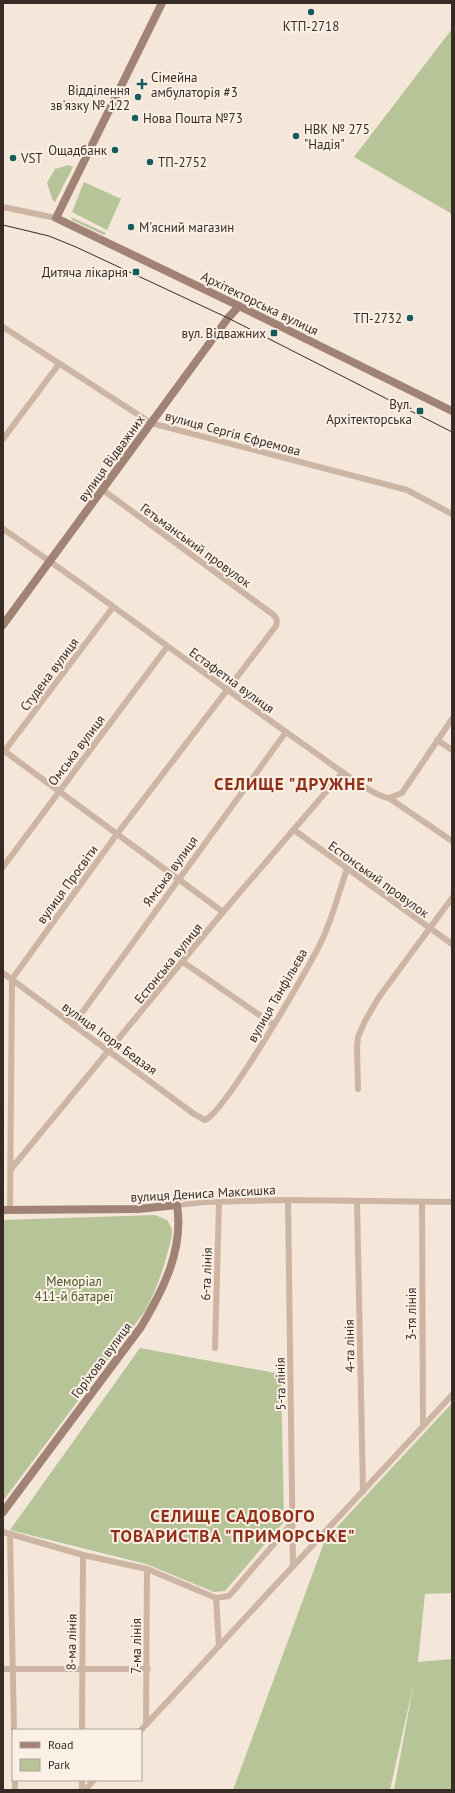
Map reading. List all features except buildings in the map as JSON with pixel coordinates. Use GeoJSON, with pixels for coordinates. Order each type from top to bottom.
{"type":"FeatureCollection","features":[{"type":"Feature","properties":{"kind":"street"},"geometry":{"type":"LineString","coordinates":[[3,207],[56,218],[162,3]]}},
{"type":"Feature","properties":{"kind":"street","name":"Архітекторська вулиця"},"geometry":{"type":"LineString","coordinates":[[56,218],[239,306],[452,412]]}},
{"type":"Feature","properties":{"kind":"street","name":"вулиця Відважних"},"geometry":{"type":"LineString","coordinates":[[3,625],[228,318],[239,306]]}},
{"type":"Feature","properties":{"kind":"street","name":"вулиця Сергія Єфремова"},"geometry":{"type":"LineString","coordinates":[[3,327],[151,423],[407,490],[452,514]]}},
{"type":"Feature","properties":{"kind":"street"},"geometry":{"type":"LineString","coordinates":[[3,439],[59,364]]}},
{"type":"Feature","properties":{"kind":"street","name":"Гетьманський провулок"},"geometry":{"type":"LineString","coordinates":[[103,490],[276,618]]}},
{"type":"Feature","properties":{"kind":"street","name":"Естафетна вулиця"},"geometry":{"type":"LineString","coordinates":[[3,529],[51,561],[167,647],[343,772],[380,796],[389,798],[452,841]]}},
{"type":"Feature","properties":{"kind":"street","name":"Студена вулиця"},"geometry":{"type":"LineString","coordinates":[[3,752],[112,607]]}},
{"type":"Feature","properties":{"kind":"street","name":"вулиця Просвіти"},"geometry":{"type":"LineString","coordinates":[[12,979],[117,834],[276,626],[276,618]]}},
{"type":"Feature","properties":{"kind":"street","name":"Омська вулиця"},"geometry":{"type":"LineString","coordinates":[[3,867],[167,647]]}},
{"type":"Feature","properties":{"kind":"street"},"geometry":{"type":"LineString","coordinates":[[389,798],[402,793],[452,719]]}},
{"type":"Feature","properties":{"kind":"street","name":"Ямська вулиця"},"geometry":{"type":"LineString","coordinates":[[73,1025],[178,878],[286,732]]}},
{"type":"Feature","properties":{"kind":"street"},"geometry":{"type":"LineString","coordinates":[[437,740],[452,750]]}},
{"type":"Feature","properties":{"kind":"street"},"geometry":{"type":"LineString","coordinates":[[3,752],[60,791],[223,912]]}},
{"type":"Feature","properties":{"kind":"street","name":"Естонська вулиця"},"geometry":{"type":"LineString","coordinates":[[11,1169],[223,912],[343,772]]}},
{"type":"Feature","properties":{"kind":"street","name":"Естонський провулок"},"geometry":{"type":"LineString","coordinates":[[294,830],[452,944]]}},
{"type":"Feature","properties":{"kind":"street","name":"вулиця Танфільєва"},"geometry":{"type":"LineString","coordinates":[[206,1120],[214,1114],[238,1082],[274,1024],[323,939],[347,869]]}},
{"type":"Feature","properties":{"kind":"street"},"geometry":{"type":"LineString","coordinates":[[358,1089],[357,1047],[360,1030],[379,997],[452,898]]}},
{"type":"Feature","properties":{"kind":"street"},"geometry":{"type":"LineString","coordinates":[[183,962],[274,1024]]}},
{"type":"Feature","properties":{"kind":"street","name":"вулиця Ігоря Бедзая"},"geometry":{"type":"LineString","coordinates":[[3,973],[194,1114],[206,1120]]}},
{"type":"Feature","properties":{"kind":"street"},"geometry":{"type":"LineString","coordinates":[[6,1210],[11,1169],[12,979]]}},
{"type":"Feature","properties":{"kind":"street","name":"вулиця Дениса Максишка"},"geometry":{"type":"LineString","coordinates":[[6,1210],[138,1209],[219,1202],[288,1200],[452,1202]]}},
{"type":"Feature","properties":{"kind":"street","name":"5-та лінія"},"geometry":{"type":"LineString","coordinates":[[288,1200],[293,1566]]}},
{"type":"Feature","properties":{"kind":"street","name":"4-та лінія"},"geometry":{"type":"LineString","coordinates":[[357,1201],[363,1491]]}},
{"type":"Feature","properties":{"kind":"street","name":"6-та лінія"},"geometry":{"type":"LineString","coordinates":[[214,1348],[219,1202]]}},
{"type":"Feature","properties":{"kind":"street","name":"3-тя лінія"},"geometry":{"type":"LineString","coordinates":[[422,1202],[423,1426]]}},
{"type":"Feature","properties":{"kind":"street","name":"Горіхова вулиця"},"geometry":{"type":"LineString","coordinates":[[3,1512],[141,1327],[154,1305],[168,1274],[178,1243],[179,1219],[177,1205]]}},
{"type":"Feature","properties":{"kind":"street"},"geometry":{"type":"LineString","coordinates":[[142,1729],[452,1395]]}},
{"type":"Feature","properties":{"kind":"street"},"geometry":{"type":"LineString","coordinates":[[14,1729],[14,1669],[6,1533],[83,1555],[147,1569],[216,1598],[229,1596],[292,1524]]}},
{"type":"Feature","properties":{"kind":"street","name":"8-ма лінія"},"geometry":{"type":"LineString","coordinates":[[82,1729],[83,1555]]}},
{"type":"Feature","properties":{"kind":"street","name":"7-ма лінія"},"geometry":{"type":"LineString","coordinates":[[146,1724],[148,1669],[147,1569]]}},
{"type":"Feature","properties":{"kind":"street"},"geometry":{"type":"LineString","coordinates":[[216,1598],[219,1646]]}},
{"type":"Feature","properties":{"kind":"street"},"geometry":{"type":"LineString","coordinates":[[3,1668],[82,1670],[148,1669]]}},
{"type":"Feature","properties":{"kind":"street"},"geometry":{"type":"LineString","coordinates":[[84,1790],[93,1781]]}},
{"type":"Feature","properties":{"kind":"green space"},"geometry":{"type":"Polygon","coordinates":[[[452,29],[452,214],[354,157],[452,29]]]}},
{"type":"Feature","properties":{"kind":"green space"},"geometry":{"type":"Polygon","coordinates":[[[69,165],[73,167],[55,202],[53,201],[47,183],[55,169],[69,165]]]}},
{"type":"Feature","properties":{"kind":"green space"},"geometry":{"type":"Polygon","coordinates":[[[84,182],[121,199],[107,230],[72,212],[84,182]]]}},
{"type":"Feature","properties":{"kind":"green space"},"geometry":{"type":"Polygon","coordinates":[[[71,217],[106,233],[104,235],[72,220],[71,217]]]}},
{"type":"Feature","properties":{"kind":"green space","name":"Меморіал 411-й батареї"},"geometry":{"type":"Polygon","coordinates":[[[155,1215],[167,1220],[172,1229],[172,1235],[161,1274],[145,1311],[3,1501],[3,1220],[155,1215]]]}},
{"type":"Feature","properties":{"kind":"green space"},"geometry":{"type":"Polygon","coordinates":[[[140,1348],[281,1374],[284,1522],[225,1591],[214,1592],[146,1564],[10,1530],[140,1348]]]}},
{"type":"Feature","properties":{"kind":"green space"},"geometry":{"type":"Polygon","coordinates":[[[452,1403],[452,1593],[425,1594],[418,1662],[452,1659],[452,1790],[394,1790],[414,1682],[390,1790],[233,1790],[325,1540],[452,1403]]]}},
{"type":"Feature","properties":{"kind":"tram line"},"geometry":{"type":"LineString","coordinates":[[3,225],[49,236],[76,247],[228,318],[452,432]]}},
{"type":"Feature","properties":{"kind":"place","name":"КТП-2718"},"geometry":{"type":"Point","coordinates":[311,12]}},
{"type":"Feature","properties":{"kind":"place","name":"Сімейна амбулаторія #3"},"geometry":{"type":"Point","coordinates":[142,84]}},
{"type":"Feature","properties":{"kind":"place","name":"Відділення зв'язку № 122"},"geometry":{"type":"Point","coordinates":[138,97]}},
{"type":"Feature","properties":{"kind":"place","name":"Нова Пошта №73"},"geometry":{"type":"Point","coordinates":[135,118]}},
{"type":"Feature","properties":{"kind":"place","name":"НВК № 275 \"Надія\""},"geometry":{"type":"Point","coordinates":[296,136]}},
{"type":"Feature","properties":{"kind":"place","name":"Ощадбанк"},"geometry":{"type":"Point","coordinates":[115,150]}},
{"type":"Feature","properties":{"kind":"place","name":"VST"},"geometry":{"type":"Point","coordinates":[13,158]}},
{"type":"Feature","properties":{"kind":"place","name":"ТП-2752"},"geometry":{"type":"Point","coordinates":[150,162]}},
{"type":"Feature","properties":{"kind":"place","name":"М'ясний магазин"},"geometry":{"type":"Point","coordinates":[131,227]}},
{"type":"Feature","properties":{"kind":"place","name":"Дитяча лікарня"},"geometry":{"type":"Point","coordinates":[136,272]}},
{"type":"Feature","properties":{"kind":"place","name":"ТП-2732"},"geometry":{"type":"Point","coordinates":[410,318]}},
{"type":"Feature","properties":{"kind":"place","name":"вул. Відважних"},"geometry":{"type":"Point","coordinates":[274,333]}},
{"type":"Feature","properties":{"kind":"place","name":"Вул. Архітекторська"},"geometry":{"type":"Point","coordinates":[420,411]}},
{"type":"Feature","properties":{"kind":"district","name":"СЕЛИЩЕ \"ДРУЖНЕ\""},"geometry":{"type":"Point","coordinates":[294,784]}},
{"type":"Feature","properties":{"kind":"district","name":"СЕЛИЩЕ САДОВОГО ТОВАРИСТВА \"ПРИМОРСЬКЕ\""},"geometry":{"type":"Point","coordinates":[233,1526]}}]}
